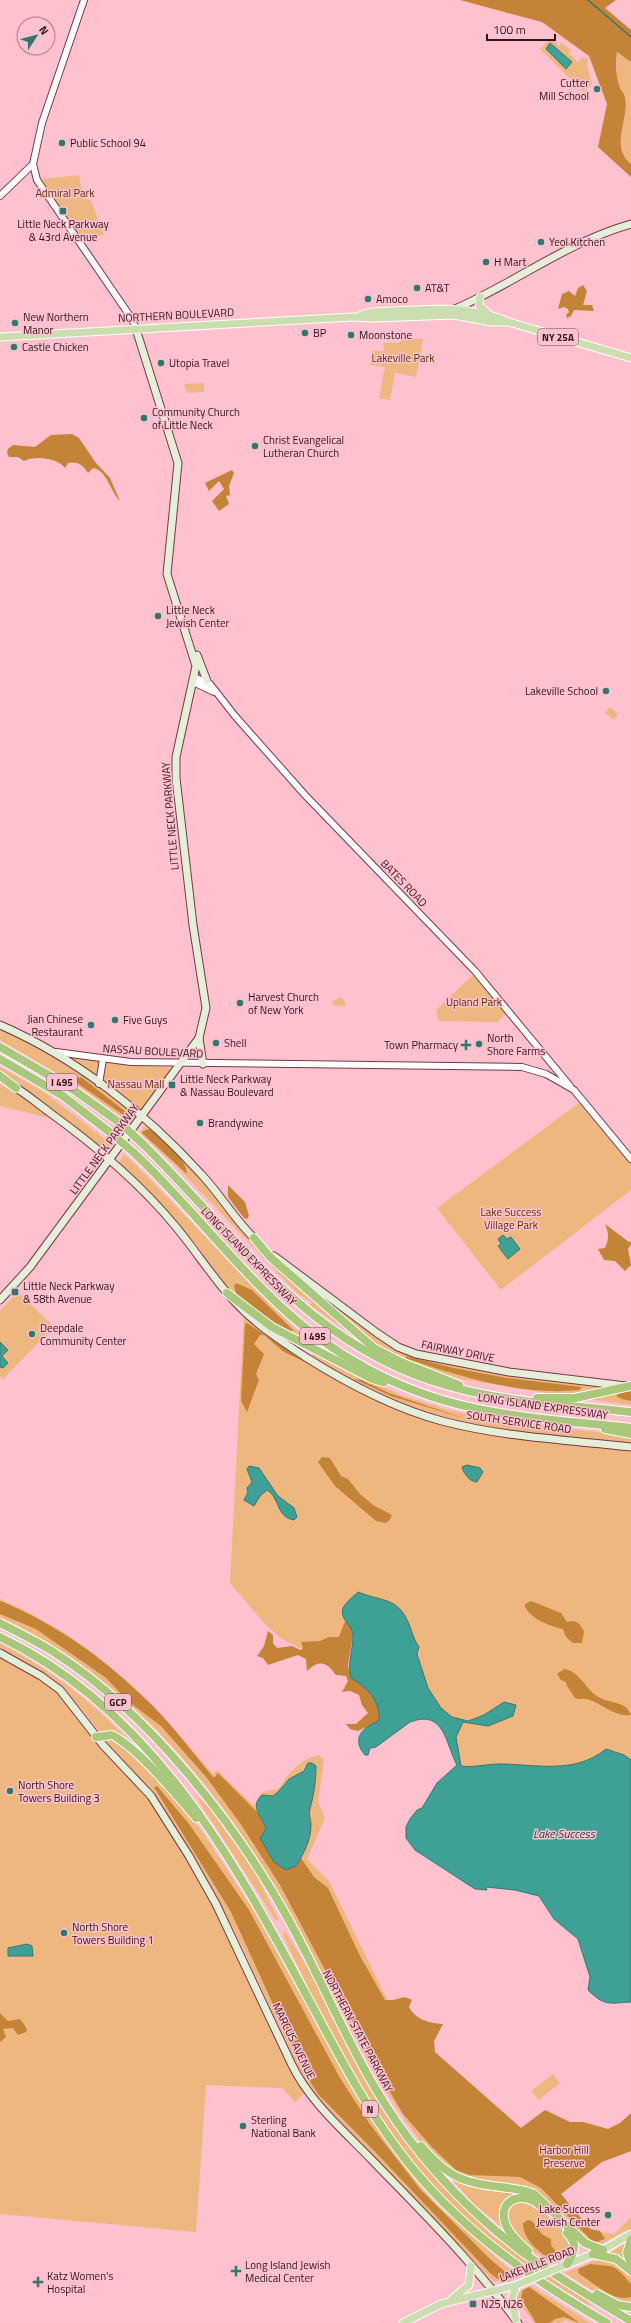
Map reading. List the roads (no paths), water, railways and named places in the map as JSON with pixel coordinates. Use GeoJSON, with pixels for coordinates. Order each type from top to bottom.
{"type":"FeatureCollection","features":[{"type":"Feature","properties":{"kind":"highway","name":"LONG ISLAND EXPRESSWAY"},"geometry":{"type":"LineString","coordinates":[[0,1047],[71,1088],[120,1124],[143,1144],[278,1285],[316,1319],[356,1346],[400,1369],[448,1386],[480,1394],[631,1412]]}},
{"type":"Feature","properties":{"kind":"highway","name":"LONG ISLAND EXPRESSWAY"},"geometry":{"type":"LineString","coordinates":[[0,1059],[63,1096],[133,1152],[167,1185],[268,1295],[292,1317],[344,1356],[404,1387],[451,1402],[484,1410],[631,1428]]}},
{"type":"Feature","properties":{"kind":"highway"},"geometry":{"type":"LineString","coordinates":[[0,1076],[16,1088]]}},
{"type":"Feature","properties":{"kind":"highway"},"geometry":{"type":"LineString","coordinates":[[254,1238],[271,1258],[374,1348],[411,1367],[480,1394]]}},
{"type":"Feature","properties":{"kind":"highway"},"geometry":{"type":"LineString","coordinates":[[227,1293],[277,1330],[372,1378],[404,1387]]}},
{"type":"Feature","properties":{"kind":"highway"},"geometry":{"type":"LineString","coordinates":[[513,1399],[571,1398],[631,1386]]}},
{"type":"Feature","properties":{"kind":"highway"},"geometry":{"type":"LineString","coordinates":[[591,1424],[617,1433],[631,1434]]}},
{"type":"Feature","properties":{"kind":"highway","name":"GCP"},"geometry":{"type":"LineString","coordinates":[[0,1623],[55,1653],[106,1692],[152,1736],[215,1807]]}},
{"type":"Feature","properties":{"kind":"highway","name":"GCP"},"geometry":{"type":"LineString","coordinates":[[0,1637],[46,1662],[72,1680],[109,1711],[164,1769],[213,1834]]}},
{"type":"Feature","properties":{"kind":"highway"},"geometry":{"type":"LineString","coordinates":[[96,1737],[112,1735],[125,1743],[180,1799],[239,1874]]}},
{"type":"Feature","properties":{"kind":"highway","name":"NORTHERN STATE PARKWAY"},"geometry":{"type":"LineString","coordinates":[[215,1807],[254,1863],[290,1922],[354,2052],[380,2096],[411,2141],[454,2191],[497,2232],[557,2276],[631,2321]]}},
{"type":"Feature","properties":{"kind":"highway","name":"N"},"geometry":{"type":"LineString","coordinates":[[213,1834],[239,1874],[363,2098],[407,2162],[444,2203],[488,2244],[530,2275],[607,2323]]}},
{"type":"Feature","properties":{"kind":"highway"},"geometry":{"type":"LineString","coordinates":[[380,2096],[430,2156],[452,2176],[470,2183],[531,2192],[585,2243],[603,2250]]}},
{"type":"Feature","properties":{"kind":"highway"},"geometry":{"type":"LineString","coordinates":[[542,2266],[506,2225],[504,2216],[505,2208],[515,2198],[524,2197],[534,2200],[574,2240],[575,2249],[564,2266]]}},
{"type":"Feature","properties":{"kind":"highway"},"geometry":{"type":"LineString","coordinates":[[631,2240],[627,2253],[631,2264]]}},
{"type":"Feature","properties":{"kind":"highway"},"geometry":{"type":"LineString","coordinates":[[593,2254],[616,2259],[631,2271]]}},
{"type":"Feature","properties":{"kind":"highway"},"geometry":{"type":"LineString","coordinates":[[557,2276],[580,2285],[618,2305],[631,2307]]}},
{"type":"Feature","properties":{"kind":"highway"},"geometry":{"type":"LineString","coordinates":[[589,2312],[602,2323]]}},
{"type":"Feature","properties":{"kind":"main road"},"geometry":{"type":"LineString","coordinates":[[454,312],[579,244],[631,224]]}},
{"type":"Feature","properties":{"kind":"main road"},"geometry":{"type":"LineString","coordinates":[[480,297],[478,302],[480,308],[491,315]]}},
{"type":"Feature","properties":{"kind":"main road","name":"NORTHERN BOULEVARD"},"geometry":{"type":"LineString","coordinates":[[0,336],[353,317],[372,312],[454,312],[491,315],[509,322],[631,358]]}},
{"type":"Feature","properties":{"kind":"main road","name":"NORTHERN BOULEVARD"},"geometry":{"type":"LineString","coordinates":[[454,312],[491,322],[509,322]]}},
{"type":"Feature","properties":{"kind":"main road","name":"LITTLE NECK PARKWAY"},"geometry":{"type":"LineString","coordinates":[[0,1300],[30,1266],[199,1038],[206,1008],[193,925],[175,767],[179,740],[196,666],[193,650],[167,574],[178,463],[136,328]]}},
{"type":"Feature","properties":{"kind":"main road"},"geometry":{"type":"LineString","coordinates":[[193,650],[199,659],[207,681]]}},
{"type":"Feature","properties":{"kind":"main road","name":"FAIRWAY DRIVE"},"geometry":{"type":"LineString","coordinates":[[0,1025],[49,1050],[141,1115],[202,1174],[254,1238],[285,1265],[398,1347],[416,1354],[520,1374],[631,1386]]}},
{"type":"Feature","properties":{"kind":"main road"},"geometry":{"type":"LineString","coordinates":[[199,1038],[203,1064]]}},
{"type":"Feature","properties":{"kind":"main road","name":"SOUTH SERVICE ROAD"},"geometry":{"type":"LineString","coordinates":[[0,1080],[16,1088],[110,1159],[158,1207],[243,1311],[271,1334],[337,1377],[366,1392],[411,1411],[448,1422],[490,1431],[631,1447]]}},
{"type":"Feature","properties":{"kind":"main road","name":"MARCUS AVENUE"},"geometry":{"type":"LineString","coordinates":[[0,1653],[40,1676],[60,1690],[96,1737],[151,1796],[195,1866],[222,1914],[292,2065],[304,2087],[471,2266],[517,2321]]}},
{"type":"Feature","properties":{"kind":"main road","name":"LAKEVILLE ROAD"},"geometry":{"type":"LineString","coordinates":[[403,2323],[431,2308],[448,2302],[517,2285],[603,2250],[631,2234]]}},
{"type":"Feature","properties":{"kind":"main road"},"geometry":{"type":"LineString","coordinates":[[448,2302],[469,2285],[471,2266]]}},
{"type":"Feature","properties":{"kind":"main road"},"geometry":{"type":"LineString","coordinates":[[517,2285],[512,2297],[517,2321]]}},
{"type":"Feature","properties":{"kind":"street","name":"LITTLE NECK PARKWAY"},"geometry":{"type":"LineString","coordinates":[[84,0],[42,123],[33,164],[37,180],[132,319],[136,328]]}},
{"type":"Feature","properties":{"kind":"street"},"geometry":{"type":"LineString","coordinates":[[0,196],[33,164]]}},
{"type":"Feature","properties":{"kind":"street"},"geometry":{"type":"LineString","coordinates":[[194,680],[207,681]]}},
{"type":"Feature","properties":{"kind":"street","name":"BATES ROAD"},"geometry":{"type":"LineString","coordinates":[[194,680],[216,692]]}},
{"type":"Feature","properties":{"kind":"street","name":"BATES ROAD"},"geometry":{"type":"LineString","coordinates":[[207,681],[305,795],[475,971],[631,1160]]}},
{"type":"Feature","properties":{"kind":"street","name":"NASSAU BOULEVARD"},"geometry":{"type":"LineString","coordinates":[[49,1050],[64,1054],[103,1059],[203,1064],[509,1065],[546,1074],[574,1090]]}},
{"type":"Feature","properties":{"kind":"street"},"geometry":{"type":"LineString","coordinates":[[99,1084],[103,1059]]}},
{"type":"Feature","properties":{"kind":"water"},"geometry":{"type":"Polygon","coordinates":[[[550,43],[572,62],[566,69],[546,49],[550,43]]]}},
{"type":"Feature","properties":{"kind":"water"},"geometry":{"type":"Polygon","coordinates":[[[503,1235],[507,1239],[511,1237],[520,1249],[508,1259],[498,1246],[501,1244],[498,1239],[503,1235]]]}},
{"type":"Feature","properties":{"kind":"water"},"geometry":{"type":"Polygon","coordinates":[[[0,1342],[8,1350],[2,1356],[8,1363],[3,1368],[0,1367],[0,1342]]]}},
{"type":"Feature","properties":{"kind":"water"},"geometry":{"type":"Polygon","coordinates":[[[467,1465],[480,1468],[483,1472],[477,1482],[470,1479],[464,1472],[462,1467],[467,1465]]]}},
{"type":"Feature","properties":{"kind":"water"},"geometry":{"type":"Polygon","coordinates":[[[249,1466],[259,1468],[278,1496],[294,1508],[297,1517],[294,1520],[284,1515],[271,1493],[267,1490],[260,1496],[254,1506],[244,1500],[248,1492],[247,1488],[252,1482],[247,1469],[249,1466]]]}},
{"type":"Feature","properties":{"kind":"water","name":"Lake Success"},"geometry":{"type":"Polygon","coordinates":[[[358,1592],[387,1601],[399,1608],[404,1614],[419,1647],[417,1654],[428,1688],[441,1708],[452,1717],[468,1721],[484,1715],[504,1702],[516,1705],[513,1716],[488,1726],[463,1722],[456,1737],[461,1766],[470,1767],[499,1764],[541,1766],[568,1765],[594,1757],[606,1749],[624,1755],[631,1760],[631,2002],[604,2002],[588,1990],[590,1977],[578,1939],[554,1919],[539,1896],[515,1890],[486,1887],[487,1890],[475,1889],[415,1850],[406,1838],[406,1827],[410,1819],[417,1810],[422,1808],[437,1783],[457,1765],[442,1730],[437,1724],[430,1720],[422,1719],[410,1722],[376,1747],[370,1748],[368,1755],[365,1755],[361,1749],[359,1744],[360,1734],[363,1730],[379,1721],[379,1714],[378,1707],[372,1695],[351,1678],[350,1661],[353,1635],[351,1628],[344,1619],[342,1612],[346,1604],[358,1592]]]}},
{"type":"Feature","properties":{"kind":"water"},"geometry":{"type":"Polygon","coordinates":[[[308,1763],[312,1763],[316,1766],[313,1798],[309,1811],[311,1825],[310,1836],[296,1866],[286,1870],[274,1862],[260,1838],[266,1829],[256,1808],[258,1799],[262,1795],[273,1796],[289,1779],[304,1771],[308,1763]]]}},
{"type":"Feature","properties":{"kind":"water"},"geometry":{"type":"Polygon","coordinates":[[[27,1944],[32,1946],[33,1956],[8,1956],[8,1948],[27,1944]]]}},
{"type":"Feature","properties":{"kind":"waterway"},"geometry":{"type":"LineString","coordinates":[[588,0],[631,37]]}},
{"type":"Feature","properties":{"kind":"place","name":"Cutter Mill School"},"geometry":{"type":"Point","coordinates":[597,89]}},
{"type":"Feature","properties":{"kind":"place","name":"Public School 94"},"geometry":{"type":"Point","coordinates":[62,143]}},
{"type":"Feature","properties":{"kind":"place","name":"Little Neck Parkway & 43rd Avenue"},"geometry":{"type":"Point","coordinates":[63,211]}},
{"type":"Feature","properties":{"kind":"place","name":"Yeol Kitchen"},"geometry":{"type":"Point","coordinates":[541,242]}},
{"type":"Feature","properties":{"kind":"place","name":"H Mart"},"geometry":{"type":"Point","coordinates":[486,262]}},
{"type":"Feature","properties":{"kind":"place","name":"AT&T"},"geometry":{"type":"Point","coordinates":[417,288]}},
{"type":"Feature","properties":{"kind":"place","name":"Amoco"},"geometry":{"type":"Point","coordinates":[368,299]}},
{"type":"Feature","properties":{"kind":"place","name":"New Northern Manor"},"geometry":{"type":"Point","coordinates":[15,323]}},
{"type":"Feature","properties":{"kind":"place","name":"BP"},"geometry":{"type":"Point","coordinates":[305,333]}},
{"type":"Feature","properties":{"kind":"place","name":"Moonstone"},"geometry":{"type":"Point","coordinates":[351,335]}},
{"type":"Feature","properties":{"kind":"place","name":"Castle Chicken"},"geometry":{"type":"Point","coordinates":[14,347]}},
{"type":"Feature","properties":{"kind":"place","name":"Utopia Travel"},"geometry":{"type":"Point","coordinates":[161,363]}},
{"type":"Feature","properties":{"kind":"place","name":"Community Church of Little Neck"},"geometry":{"type":"Point","coordinates":[144,418]}},
{"type":"Feature","properties":{"kind":"place","name":"Christ Evangelical Lutheran Church"},"geometry":{"type":"Point","coordinates":[255,446]}},
{"type":"Feature","properties":{"kind":"place","name":"Little Neck Jewish Center"},"geometry":{"type":"Point","coordinates":[158,616]}},
{"type":"Feature","properties":{"kind":"place","name":"Lakeville School"},"geometry":{"type":"Point","coordinates":[606,691]}},
{"type":"Feature","properties":{"kind":"place","name":"Harvest Church of New York"},"geometry":{"type":"Point","coordinates":[240,1003]}},
{"type":"Feature","properties":{"kind":"place","name":"Five Guys"},"geometry":{"type":"Point","coordinates":[115,1020]}},
{"type":"Feature","properties":{"kind":"place","name":"Jian Chinese Restaurant"},"geometry":{"type":"Point","coordinates":[91,1025]}},
{"type":"Feature","properties":{"kind":"place","name":"Shell"},"geometry":{"type":"Point","coordinates":[216,1043]}},
{"type":"Feature","properties":{"kind":"place","name":"North Shore Farms"},"geometry":{"type":"Point","coordinates":[479,1044]}},
{"type":"Feature","properties":{"kind":"place","name":"Town Pharmacy"},"geometry":{"type":"Point","coordinates":[466,1045]}},
{"type":"Feature","properties":{"kind":"place","name":"Little Neck Parkway & Nassau Boulevard"},"geometry":{"type":"Point","coordinates":[172,1085]}},
{"type":"Feature","properties":{"kind":"place","name":"Brandywine"},"geometry":{"type":"Point","coordinates":[200,1123]}},
{"type":"Feature","properties":{"kind":"place","name":"Little Neck Parkway & 58th Avenue"},"geometry":{"type":"Point","coordinates":[15,1292]}},
{"type":"Feature","properties":{"kind":"place","name":"Deepdale Community Center"},"geometry":{"type":"Point","coordinates":[32,1334]}},
{"type":"Feature","properties":{"kind":"place","name":"North Shore Towers Building 3"},"geometry":{"type":"Point","coordinates":[10,1791]}},
{"type":"Feature","properties":{"kind":"place","name":"North Shore Towers Building 1"},"geometry":{"type":"Point","coordinates":[64,1933]}},
{"type":"Feature","properties":{"kind":"place","name":"Sterling National Bank"},"geometry":{"type":"Point","coordinates":[243,2126]}},
{"type":"Feature","properties":{"kind":"place","name":"Lake Success Jewish Center"},"geometry":{"type":"Point","coordinates":[608,2215]}},
{"type":"Feature","properties":{"kind":"place","name":"Long Island Jewish Medical Center"},"geometry":{"type":"Point","coordinates":[236,2271]}},
{"type":"Feature","properties":{"kind":"place","name":"Katz Women's Hospital"},"geometry":{"type":"Point","coordinates":[38,2282]}},
{"type":"Feature","properties":{"kind":"place","name":"N25 N26"},"geometry":{"type":"Point","coordinates":[473,2304]}},
{"type":"Feature","properties":{"kind":"park label","name":"Admiral Park"},"geometry":{"type":"Point","coordinates":[65,193]}},
{"type":"Feature","properties":{"kind":"park label","name":"Lakeville Park"},"geometry":{"type":"Point","coordinates":[403,358]}},
{"type":"Feature","properties":{"kind":"park label","name":"Upland Park"},"geometry":{"type":"Point","coordinates":[474,1002]}},
{"type":"Feature","properties":{"kind":"park label","name":"Nassau Mall"},"geometry":{"type":"Point","coordinates":[136,1084]}},
{"type":"Feature","properties":{"kind":"park label","name":"Lake Success Village Park"},"geometry":{"type":"Point","coordinates":[511,1218]}},
{"type":"Feature","properties":{"kind":"park label","name":"Harbor Hill Preserve"},"geometry":{"type":"Point","coordinates":[564,2156]}}]}
